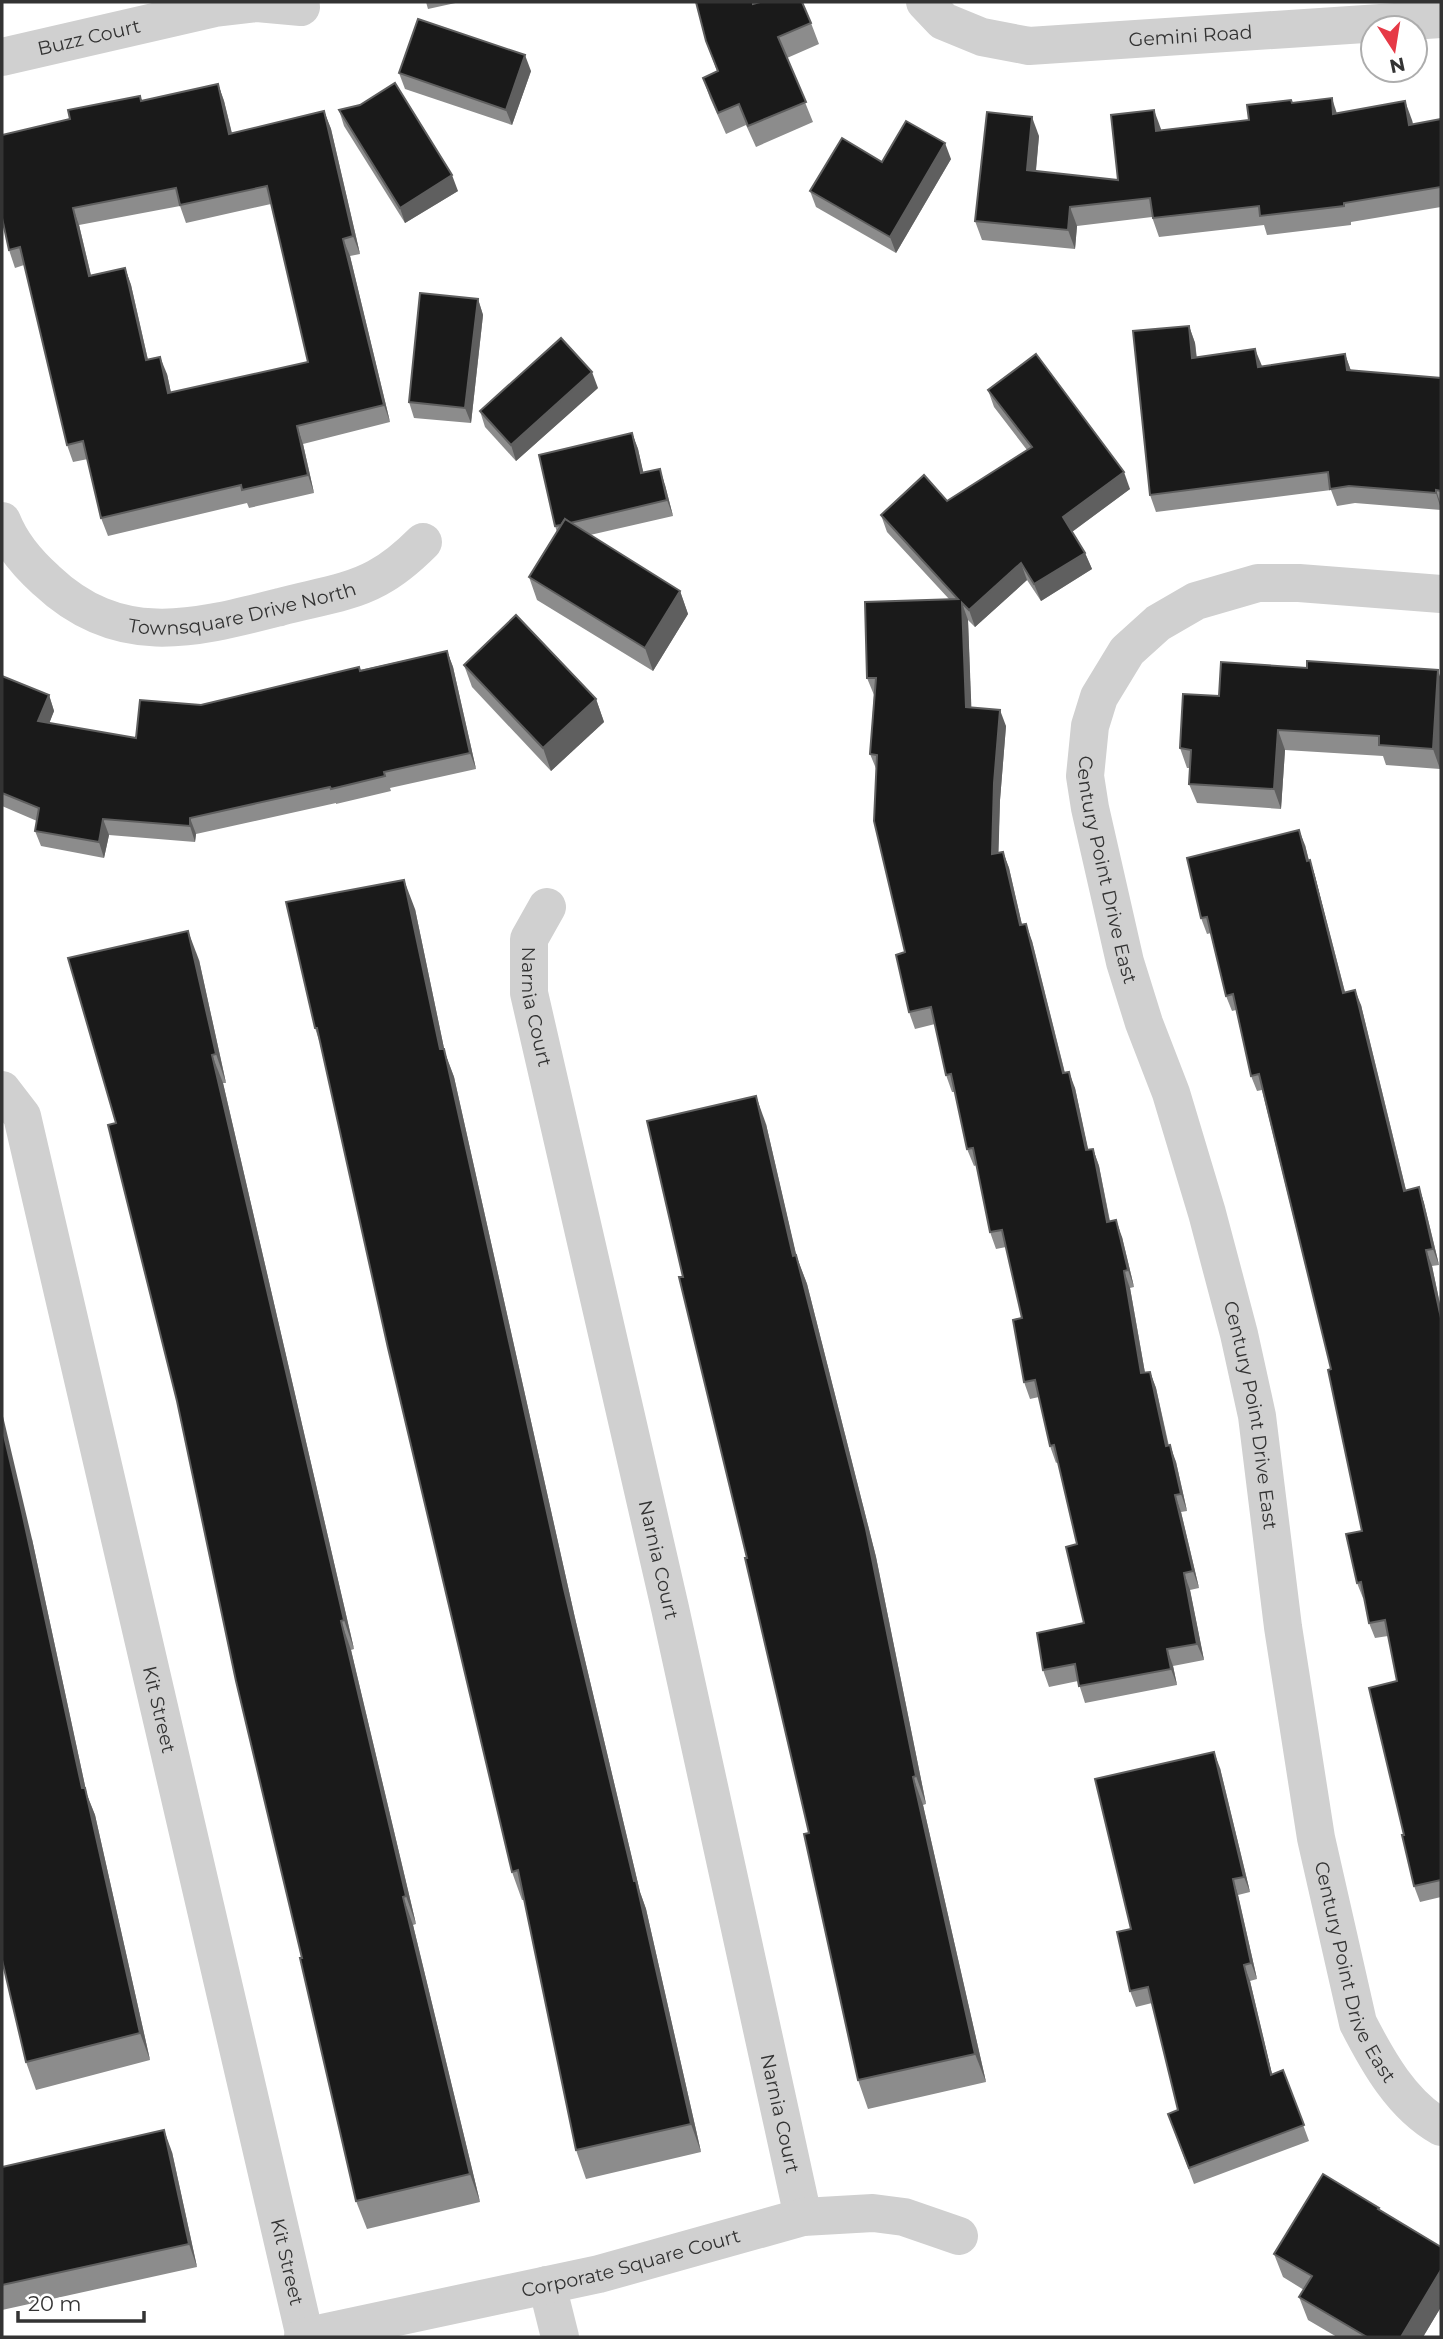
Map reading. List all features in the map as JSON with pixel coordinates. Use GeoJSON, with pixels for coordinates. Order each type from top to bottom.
{"type":"FeatureCollection","features":[{"type":"Feature","properties":{"kind":"street","name":"Buzz Court"},"geometry":{"type":"LineString","coordinates":[[2,57],[215,8],[257,3],[301,7]]}},
{"type":"Feature","properties":{"kind":"street","name":"Gemini Road"},"geometry":{"type":"LineString","coordinates":[[934,11],[982,37],[1029,46],[1441,19]]}},
{"type":"Feature","properties":{"kind":"street","name":"Townsquare Drive North"},"geometry":{"type":"LineString","coordinates":[[2,521],[8,536],[30,565],[57,591],[95,614],[137,628],[187,628],[232,619],[366,583],[401,563],[423,542]]}},
{"type":"Feature","properties":{"kind":"street","name":"Century Point Drive East"},"geometry":{"type":"LineString","coordinates":[[1437,2124],[1401,2094],[1358,2023],[1316,1838],[1283,1627],[1257,1416],[1242,1346],[1207,1213],[1171,1093],[1144,1023],[1125,962],[1085,775],[1090,726],[1099,696],[1127,651],[1158,623],[1196,601],[1258,583],[1299,583],[1441,594]]}},
{"type":"Feature","properties":{"kind":"street","name":"Narnia Court"},"geometry":{"type":"LineString","coordinates":[[547,907],[529,939],[529,993],[670,1608],[803,2217]]}},
{"type":"Feature","properties":{"kind":"street","name":"Kit Street"},"geometry":{"type":"LineString","coordinates":[[2,1090],[22,1116],[304,2337]]}},
{"type":"Feature","properties":{"kind":"street","name":"Corporate Square Court"},"geometry":{"type":"LineString","coordinates":[[304,2337],[599,2274],[803,2217],[873,2213],[904,2217],[959,2236]]}},
{"type":"Feature","properties":{"kind":"street"},"geometry":{"type":"LineString","coordinates":[[547,2285],[560,2337]]}},
{"type":"Feature","properties":{"kind":"building"},"geometry":{"type":"Polygon","coordinates":[[[696,2],[802,2],[811,23],[778,37],[806,102],[748,126],[739,104],[718,113],[703,78],[718,71],[706,41],[696,2]]]}},
{"type":"Feature","properties":{"kind":"building"},"geometry":{"type":"Polygon","coordinates":[[[418,19],[525,55],[506,110],[399,73],[418,19]]]}},
{"type":"Feature","properties":{"kind":"building"},"geometry":{"type":"Polygon","coordinates":[[[395,83],[452,175],[400,208],[339,110],[360,105],[395,83]]]}},
{"type":"Feature","properties":{"kind":"building"},"geometry":{"type":"Polygon","coordinates":[[[218,84],[229,134],[324,111],[353,236],[343,239],[384,405],[297,426],[308,475],[242,490],[241,485],[101,518],[83,441],[67,445],[20,247],[9,250],[2,218],[2,135],[70,119],[68,110],[140,96],[141,101],[218,84]],[[267,186],[180,205],[176,188],[73,208],[89,276],[125,268],[146,360],[160,357],[168,393],[308,362],[267,186]]]}},
{"type":"Feature","properties":{"kind":"building"},"geometry":{"type":"Polygon","coordinates":[[[1332,98],[1333,114],[1405,101],[1409,125],[1441,119],[1441,187],[1344,203],[1344,206],[1260,216],[1259,206],[1153,218],[1150,198],[1070,207],[1068,230],[975,221],[987,112],[1032,117],[1027,170],[1118,180],[1111,115],[1154,110],[1156,131],[1249,120],[1247,105],[1332,98]]]}},
{"type":"Feature","properties":{"kind":"building"},"geometry":{"type":"Polygon","coordinates":[[[906,121],[945,143],[890,237],[810,191],[842,138],[882,162],[906,121]]]}},
{"type":"Feature","properties":{"kind":"building"},"geometry":{"type":"Polygon","coordinates":[[[420,293],[478,299],[465,408],[409,402],[420,293]]]}},
{"type":"Feature","properties":{"kind":"building"},"geometry":{"type":"Polygon","coordinates":[[[1189,326],[1192,358],[1255,349],[1258,367],[1345,354],[1347,370],[1441,378],[1441,491],[1436,490],[1436,493],[1349,486],[1330,489],[1328,472],[1150,495],[1133,331],[1189,326]]]}},
{"type":"Feature","properties":{"kind":"building"},"geometry":{"type":"Polygon","coordinates":[[[561,338],[592,372],[511,445],[480,411],[561,338]]]}},
{"type":"Feature","properties":{"kind":"building"},"geometry":{"type":"Polygon","coordinates":[[[1036,354],[1124,472],[1063,517],[1085,553],[1034,584],[1021,563],[969,610],[962,603],[966,707],[1000,710],[992,854],[1003,852],[1020,925],[1026,924],[1063,1073],[1069,1072],[1086,1150],[1093,1149],[1107,1222],[1116,1220],[1128,1270],[1124,1271],[1141,1373],[1150,1372],[1166,1446],[1170,1445],[1181,1494],[1175,1495],[1193,1571],[1184,1573],[1197,1644],[1167,1649],[1171,1669],[1079,1686],[1075,1664],[1043,1670],[1037,1633],[1084,1623],[1066,1547],[1077,1544],[1054,1445],[1050,1446],[1035,1380],[1024,1382],[1013,1320],[1022,1318],[1002,1230],[990,1232],[973,1148],[967,1149],[951,1074],[946,1075],[931,1007],[909,1012],[896,955],[905,952],[874,821],[877,755],[870,754],[876,678],[867,678],[865,602],[958,599],[881,515],[924,475],[947,501],[1032,447],[988,390],[1036,354]]]}},
{"type":"Feature","properties":{"kind":"building"},"geometry":{"type":"Polygon","coordinates":[[[632,433],[641,473],[660,469],[667,500],[570,523],[565,519],[561,525],[555,526],[539,455],[632,433]]]}},
{"type":"Feature","properties":{"kind":"building"},"geometry":{"type":"Polygon","coordinates":[[[565,519],[680,591],[645,648],[529,577],[565,519]]]}},
{"type":"Feature","properties":{"kind":"building"},"geometry":{"type":"Polygon","coordinates":[[[516,615],[596,699],[543,748],[464,665],[516,615]]]}},
{"type":"Feature","properties":{"kind":"building"},"geometry":{"type":"Polygon","coordinates":[[[447,651],[470,753],[384,772],[385,776],[331,789],[330,787],[190,818],[190,826],[103,819],[99,842],[35,831],[39,808],[2,793],[2,676],[49,695],[38,721],[136,738],[140,700],[201,705],[359,667],[360,671],[447,651]]]}},
{"type":"Feature","properties":{"kind":"building"},"geometry":{"type":"Polygon","coordinates":[[[1307,661],[1438,670],[1433,749],[1379,745],[1379,736],[1278,730],[1274,789],[1189,784],[1191,750],[1180,748],[1183,694],[1219,696],[1221,662],[1307,668],[1307,661]]]}},
{"type":"Feature","properties":{"kind":"building"},"geometry":{"type":"Polygon","coordinates":[[[1299,830],[1307,861],[1310,860],[1343,993],[1355,990],[1404,1191],[1419,1187],[1433,1249],[1426,1250],[1441,1318],[1441,1880],[1414,1886],[1369,1688],[1397,1681],[1385,1620],[1369,1623],[1361,1582],[1357,1583],[1346,1534],[1362,1531],[1328,1370],[1331,1369],[1259,1074],[1251,1076],[1233,994],[1226,996],[1207,917],[1201,918],[1187,858],[1299,830]]]}},
{"type":"Feature","properties":{"kind":"building"},"geometry":{"type":"Polygon","coordinates":[[[404,880],[564,1589],[636,1881],[691,2124],[576,2150],[518,1870],[512,1872],[286,902],[404,880]]]}},
{"type":"Feature","properties":{"kind":"building"},"geometry":{"type":"Polygon","coordinates":[[[188,931],[216,1054],[212,1055],[344,1620],[341,1621],[406,1896],[403,1897],[470,2174],[356,2201],[236,1681],[177,1401],[108,1125],[116,1123],[68,958],[188,931]]]}},
{"type":"Feature","properties":{"kind":"building"},"geometry":{"type":"Polygon","coordinates":[[[756,1096],[793,1256],[796,1255],[866,1529],[916,1776],[913,1777],[975,2054],[858,2080],[804,1834],[809,1833],[747,1558],[679,1277],[683,1277],[647,1121],[756,1096]]]}},
{"type":"Feature","properties":{"kind":"building"},"geometry":{"type":"Polygon","coordinates":[[[2,1427],[82,1788],[85,1788],[140,2033],[26,2062],[2,1960],[2,1427]]]}},
{"type":"Feature","properties":{"kind":"building"},"geometry":{"type":"Polygon","coordinates":[[[1214,1752],[1244,1877],[1233,1879],[1251,1963],[1244,1965],[1271,2075],[1283,2070],[1304,2125],[1189,2168],[1168,2114],[1178,2110],[1148,1987],[1130,1991],[1117,1932],[1131,1929],[1095,1779],[1214,1752]]]}},
{"type":"Feature","properties":{"kind":"building"},"geometry":{"type":"Polygon","coordinates":[[[164,2130],[189,2244],[2,2285],[2,2167],[164,2130]]]}},
{"type":"Feature","properties":{"kind":"building"},"geometry":{"type":"Polygon","coordinates":[[[1323,2174],[1441,2247],[1441,2270],[1401,2337],[1367,2337],[1299,2297],[1312,2276],[1274,2254],[1323,2174]]]}}]}
